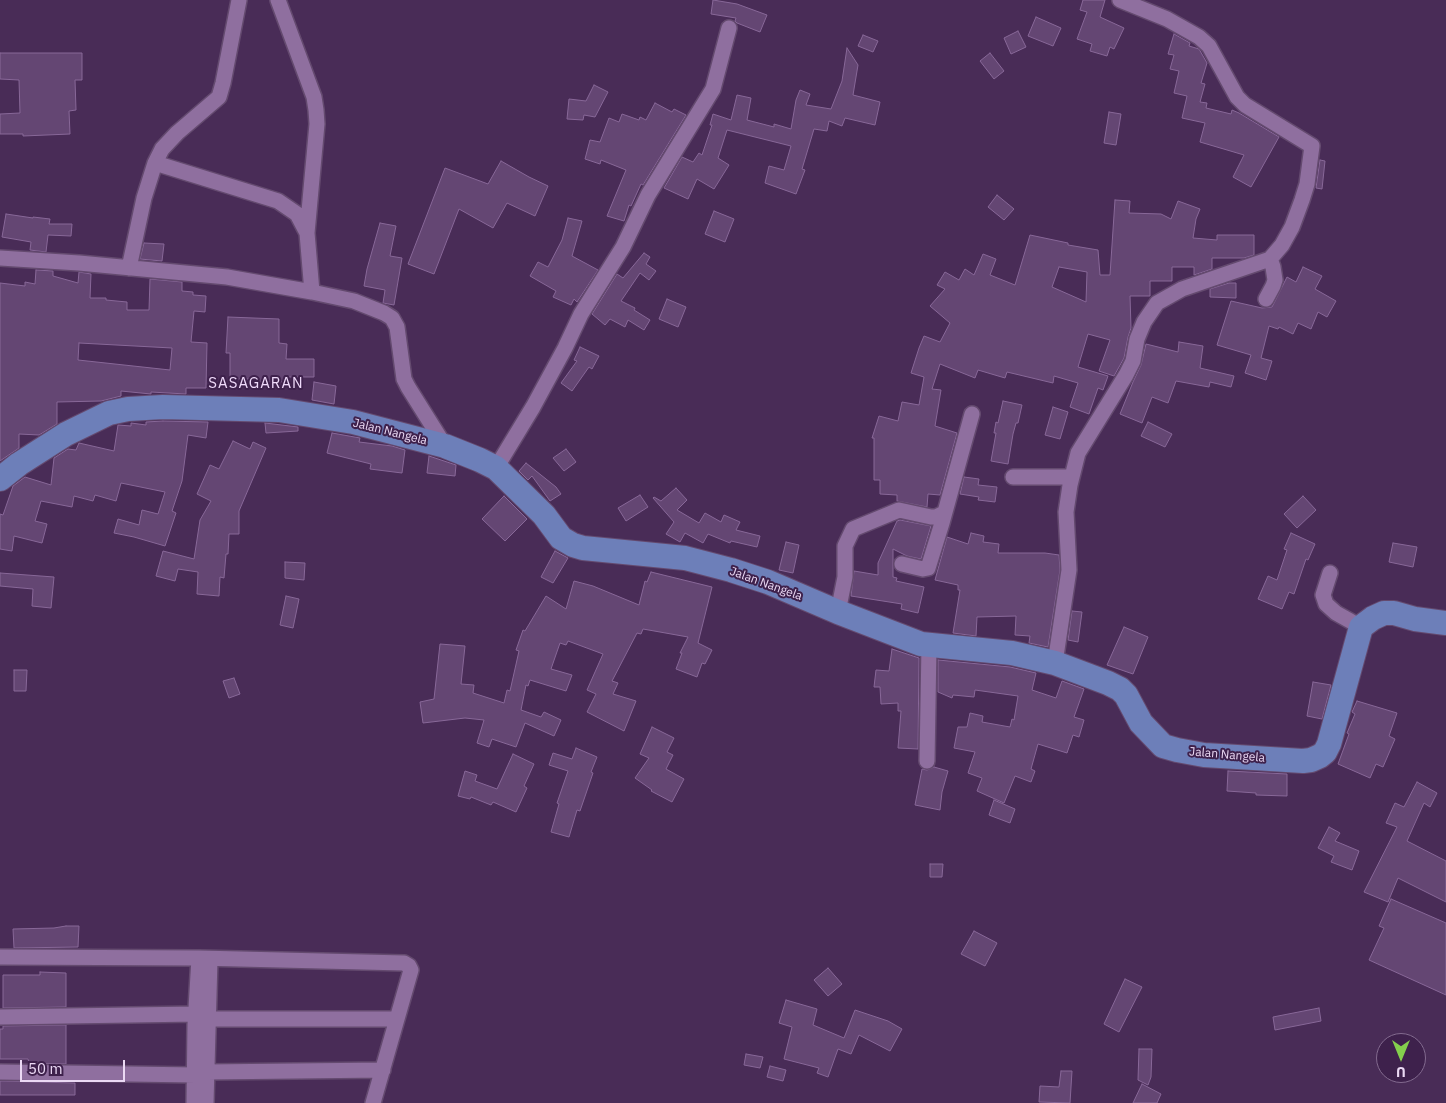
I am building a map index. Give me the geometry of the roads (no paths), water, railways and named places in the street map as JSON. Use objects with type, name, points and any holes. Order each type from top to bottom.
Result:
[{"type":"main road","name":"Jalan Nangela","points":[[0,479],[19,464],[66,434],[108,413],[128,409],[163,407],[279,410],[353,422],[445,446],[496,468],[544,515],[561,538],[573,545],[583,548],[685,558],[768,582],[838,612],[929,646],[1012,653],[1055,663],[1120,689],[1141,722],[1160,744],[1167,748],[1204,756],[1311,760],[1320,756],[1328,748],[1361,628]]},
{"type":"main road","points":[[1361,628],[1384,612],[1446,623]]},
{"type":"street","points":[[129,268],[144,198],[155,163],[162,149],[177,133],[219,97],[240,0]]},
{"type":"street","points":[[278,0],[314,97],[316,110],[317,124],[307,233],[312,292]]},
{"type":"street","points":[[1055,663],[1069,570],[1066,512],[1078,453],[1126,375],[1133,361],[1137,339],[1144,322],[1157,303],[1176,291],[1198,282],[1270,259],[1282,245],[1292,227],[1307,184],[1312,146],[1244,105],[1237,97],[1209,46],[1200,37],[1167,19],[1120,0]]},
{"type":"street","points":[[496,468],[534,408],[581,314],[623,247],[648,195],[713,89],[729,28]]},
{"type":"street","points":[[155,163],[278,201],[297,214],[307,233]]},
{"type":"street","points":[[0,258],[227,277],[354,301],[384,313],[392,318],[398,327],[404,379],[445,446]]},
{"type":"street","points":[[1266,299],[1274,286],[1275,280],[1270,259]]},
{"type":"street","points":[[902,564],[923,569],[928,568],[972,414]]},
{"type":"street","points":[[1013,477],[1072,477]]},
{"type":"street","points":[[838,612],[844,582],[845,546],[856,526],[899,510],[931,517],[944,513]]},
{"type":"street","points":[[1330,573],[1323,595],[1326,604],[1361,628]]},
{"type":"street","points":[[927,761],[929,646]]},
{"type":"street","points":[[0,958],[205,959],[404,963],[409,966],[410,970],[398,1019],[373,1103]]},
{"type":"street","points":[[205,959],[201,1074],[206,1103]]},
{"type":"street","points":[[0,1017],[398,1019]]},
{"type":"street","points":[[0,1072],[201,1074],[382,1070]]},
{"type":"street","points":[[194,1103],[201,1074]]},
{"type":"district","name":"SASAGARAN","points":[[256,384]]}]
